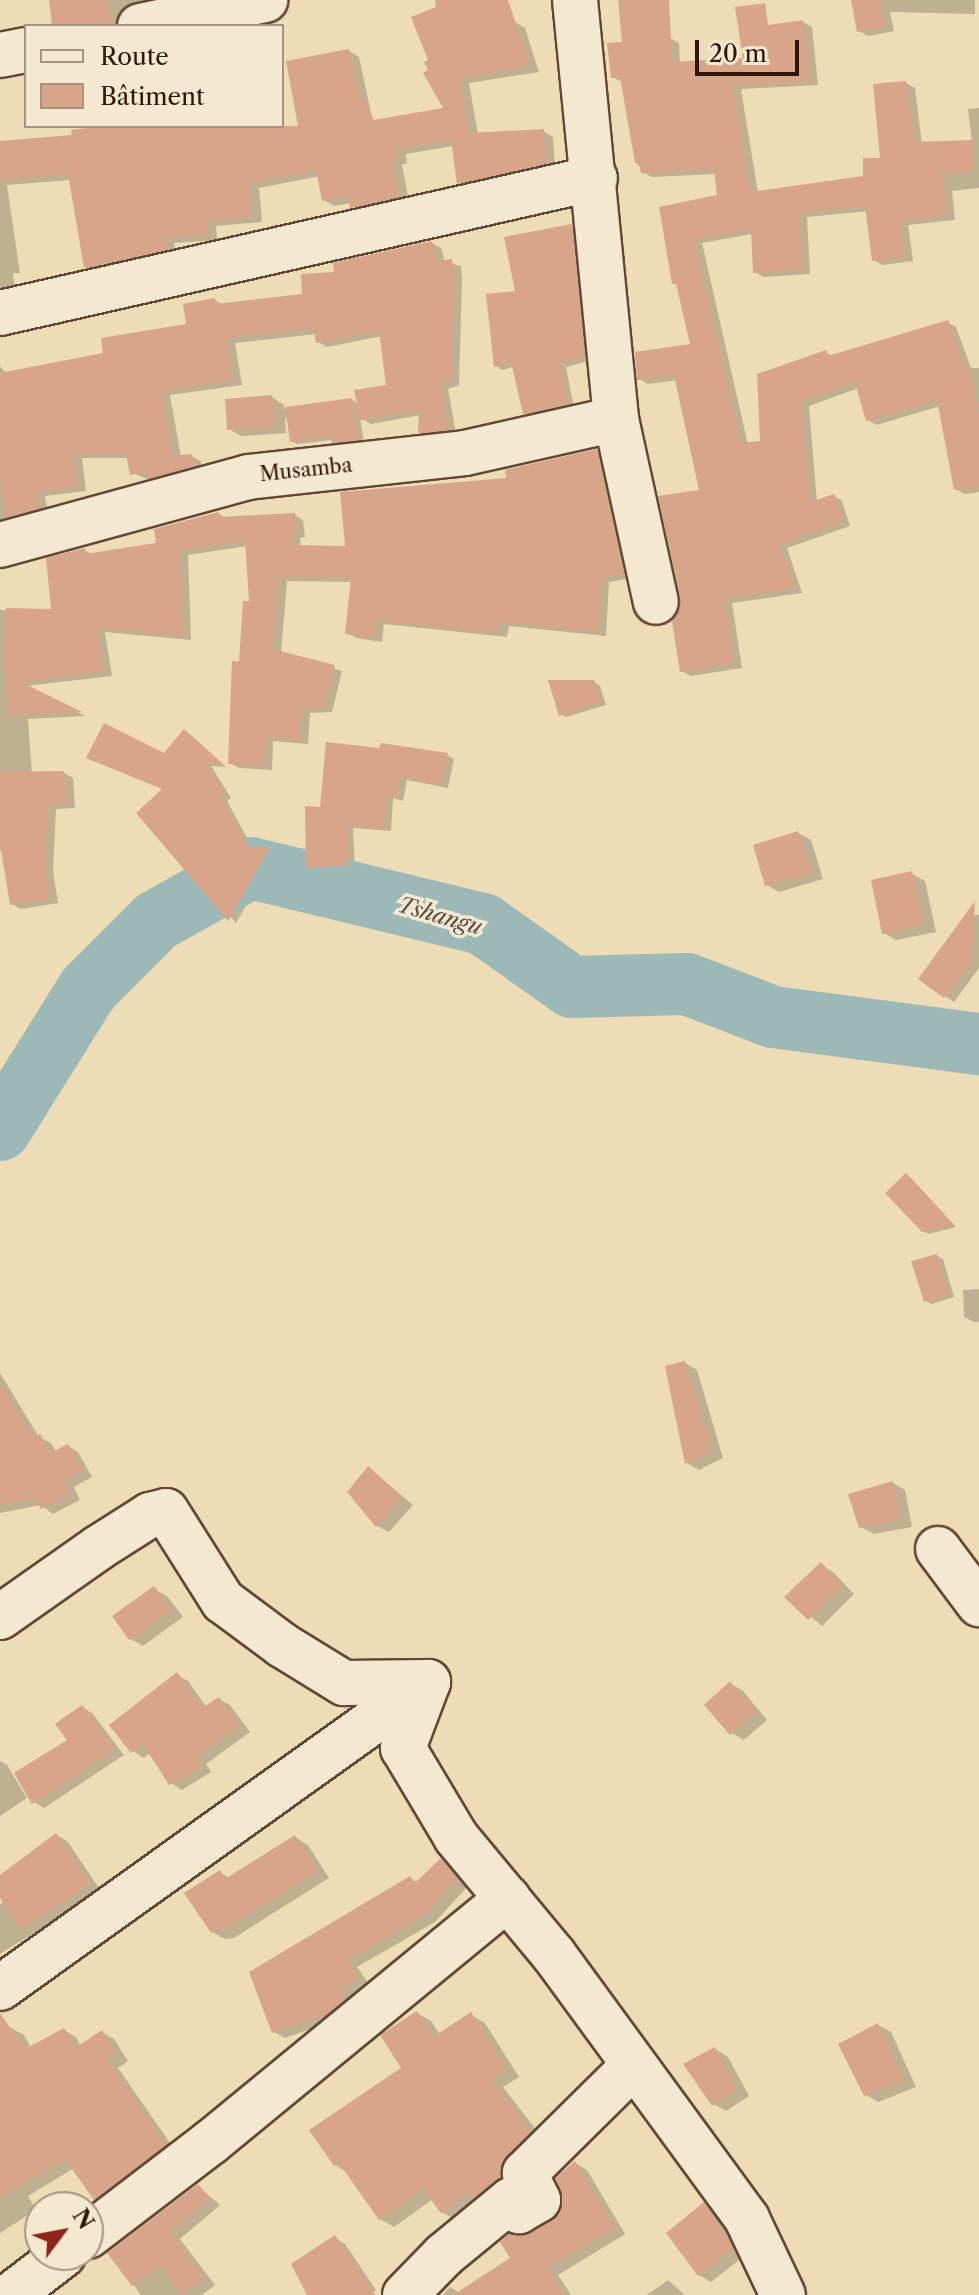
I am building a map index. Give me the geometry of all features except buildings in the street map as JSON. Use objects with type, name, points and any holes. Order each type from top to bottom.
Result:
[{"type":"street","points":[[150,24],[265,0]]},
{"type":"street","points":[[575,0],[595,178],[616,419],[656,602]]},
{"type":"street","points":[[0,55],[24,50]]},
{"type":"street","points":[[0,313],[595,178]]},
{"type":"street","name":"Musamba","points":[[0,545],[248,477],[465,453],[616,419]]},
{"type":"street","points":[[0,1617],[98,1548],[150,1515],[166,1511],[223,1601],[282,1645],[344,1683],[428,1682]]},
{"type":"street","points":[[938,1549],[979,1604]]},
{"type":"street","points":[[428,1682],[403,1748],[456,1837],[554,1955],[747,2219],[783,2295]]},
{"type":"street","points":[[0,1988],[428,1682]]},
{"type":"street","points":[[104,2224],[211,2142],[508,1898]]},
{"type":"street","points":[[405,2295],[444,2255],[511,2200],[519,2211],[538,2200],[525,2173],[633,2066]]},
{"type":"street","points":[[11,2295],[42,2271]]},
{"type":"waterway","name":"Tshangu","points":[[0,1130],[88,989],[156,921],[250,868],[483,924],[572,987],[687,984],[773,1017],[979,1044]]}]
